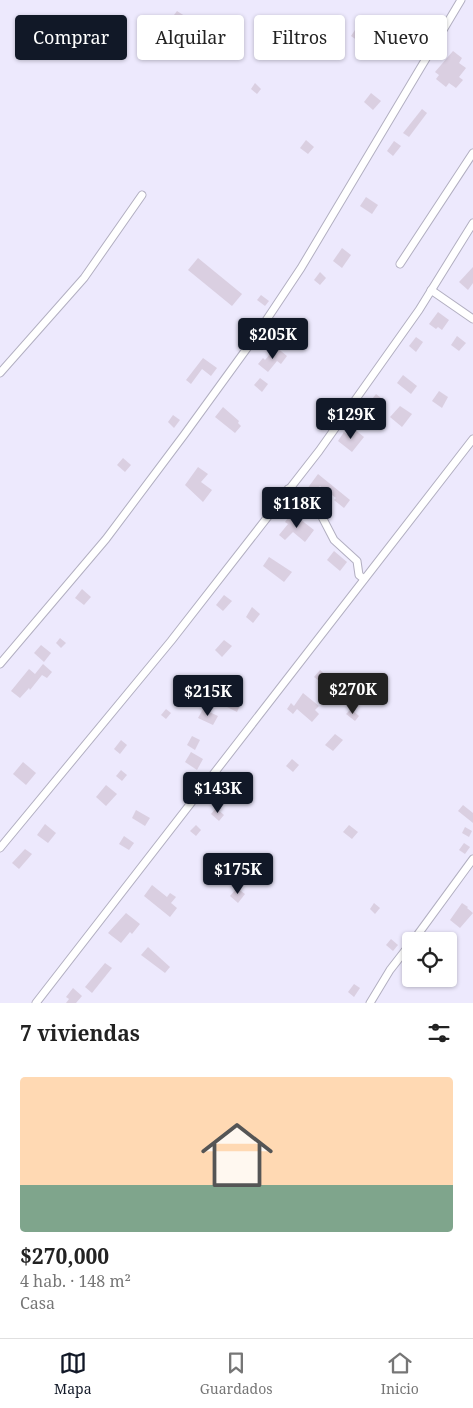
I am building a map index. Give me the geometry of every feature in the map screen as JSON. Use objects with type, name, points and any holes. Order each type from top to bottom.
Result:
[{"type":"street","points":[[0,664],[106,539],[252,340],[326,227],[461,0]]},
{"type":"street","points":[[400,264],[473,153]]},
{"type":"street","points":[[0,372],[84,278],[142,195]]},
{"type":"street","points":[[0,848],[172,641],[324,444],[418,310],[473,223]]},
{"type":"street","points":[[431,290],[473,318]]},
{"type":"street","points":[[36,1003],[473,439]]},
{"type":"street","points":[[288,489],[321,515],[334,540],[357,561],[359,575],[364,579]]},
{"type":"street","points":[[419,932],[473,859]]},
{"type":"street","points":[[370,1003],[390,970],[402,955]]},
{"type":"building","points":[[177,11],[183,15],[174,15]]},
{"type":"building","points":[[355,30],[355,39],[351,36]]},
{"type":"building","points":[[453,51],[462,58],[459,63],[466,68],[459,77],[463,80],[456,88],[449,83],[446,87],[436,79],[439,75],[435,72]]},
{"type":"building","points":[[255,83],[261,89],[257,94],[251,89]]},
{"type":"building","points":[[371,93],[381,101],[373,110],[364,102]]},
{"type":"building","points":[[422,109],[427,113],[409,137],[403,133]]},
{"type":"building","points":[[306,140],[314,147],[308,154],[300,148]]},
{"type":"building","points":[[394,141],[401,146],[393,156],[387,151]]},
{"type":"building","points":[[366,197],[378,205],[372,214],[360,206]]},
{"type":"building","points":[[342,248],[351,255],[342,268],[333,261]]},
{"type":"building","points":[[198,258],[242,294],[232,306],[188,270]]},
{"type":"building","points":[[473,267],[473,283],[468,290],[459,282]]},
{"type":"building","points":[[320,272],[326,278],[320,285],[314,280]]},
{"type":"building","points":[[261,295],[269,301],[265,306],[257,300]]},
{"type":"building","points":[[438,312],[449,320],[442,330],[438,327],[436,329],[429,324]]},
{"type":"building","points":[[457,336],[466,343],[459,351],[451,345]]},
{"type":"building","points":[[416,337],[423,342],[416,352],[409,346]]},
{"type":"building","points":[[276,347],[287,356],[281,364],[277,361],[268,372],[258,364],[263,358],[265,360]]},
{"type":"building","points":[[203,358],[217,368],[211,376],[202,369],[191,384],[186,380]]},
{"type":"building","points":[[403,375],[417,386],[411,394],[397,383]]},
{"type":"building","points":[[260,378],[268,384],[262,392],[254,385]]},
{"type":"building","points":[[439,391],[448,397],[442,408],[432,401]]},
{"type":"building","points":[[376,394],[386,402],[379,411],[369,403]]},
{"type":"building","points":[[400,406],[412,414],[402,427],[390,417]]},
{"type":"building","points":[[223,407],[239,421],[238,423],[241,426],[235,433],[215,417]]},
{"type":"building","points":[[173,415],[180,420],[174,428],[168,422]]},
{"type":"building","points":[[354,429],[364,437],[352,452],[338,441],[344,432],[348,435]]},
{"type":"building","points":[[123,458],[131,465],[125,472],[117,465]]},
{"type":"building","points":[[198,467],[208,474],[201,482],[212,490],[203,502],[185,485]]},
{"type":"building","points":[[318,474],[350,500],[344,508],[334,500],[336,498],[320,486],[313,494],[307,489]]},
{"type":"building","points":[[292,513],[314,530],[305,542],[293,532],[285,540],[279,535],[288,524],[285,522]]},
{"type":"building","points":[[334,551],[347,562],[340,571],[327,560]]},
{"type":"building","points":[[269,557],[292,572],[284,582],[263,566]]},
{"type":"building","points":[[82,589],[91,597],[84,605],[75,598]]},
{"type":"building","points":[[224,595],[232,601],[223,611],[216,605]]},
{"type":"building","points":[[252,607],[260,614],[253,623],[246,617]]},
{"type":"building","points":[[60,638],[66,643],[61,648],[56,643]]},
{"type":"building","points":[[224,640],[232,646],[222,657],[215,650]]},
{"type":"building","points":[[41,645],[51,653],[44,662],[34,653]]},
{"type":"building","points":[[43,664],[52,672],[47,678],[42,675],[30,690],[29,688],[20,698],[11,691],[29,669],[35,674]]},
{"type":"building","points":[[320,670],[328,677],[323,684],[314,677]]},
{"type":"building","points":[[224,692],[242,701],[237,712],[219,703]]},
{"type":"building","points":[[303,693],[319,706],[315,710],[319,714],[312,722],[297,709],[293,714],[287,709],[291,703],[294,706]]},
{"type":"building","points":[[166,709],[171,713],[166,719],[161,715]]},
{"type":"building","points":[[203,709],[218,716],[213,725],[198,718]]},
{"type":"building","points":[[351,709],[359,716],[355,721],[346,714]]},
{"type":"building","points":[[335,734],[343,740],[333,751],[325,745]]},
{"type":"building","points":[[192,736],[200,740],[195,750],[187,745]]},
{"type":"building","points":[[121,740],[127,745],[120,754],[114,749]]},
{"type":"building","points":[[191,752],[203,759],[197,770],[185,762]]},
{"type":"building","points":[[292,759],[299,765],[293,772],[286,766]]},
{"type":"building","points":[[23,762],[36,773],[26,785],[13,774]]},
{"type":"building","points":[[121,770],[127,775],[122,781],[116,776]]},
{"type":"building","points":[[106,785],[117,794],[106,806],[96,797]]},
{"type":"building","points":[[463,805],[473,813],[473,823],[458,811]]},
{"type":"building","points":[[216,808],[224,815],[219,821],[211,814]]},
{"type":"building","points":[[136,810],[150,818],[145,826],[132,818]]},
{"type":"building","points":[[45,824],[56,833],[48,843],[37,835]]},
{"type":"building","points":[[196,825],[201,830],[196,836],[190,831]]},
{"type":"building","points":[[349,825],[358,832],[352,839],[343,832]]},
{"type":"building","points":[[465,827],[472,831],[469,837],[462,833]]},
{"type":"building","points":[[124,836],[134,843],[129,850],[119,844]]},
{"type":"building","points":[[464,843],[470,847],[465,854],[459,850]]},
{"type":"building","points":[[25,849],[32,854],[19,869],[12,863]]},
{"type":"building","points":[[152,885],[167,897],[170,893],[176,897],[171,903],[177,908],[170,917],[144,896]]},
{"type":"building","points":[[237,888],[245,894],[238,903],[230,896]]},
{"type":"building","points":[[374,903],[380,908],[375,914],[370,909]]},
{"type":"building","points":[[462,903],[473,913],[460,928],[450,920]]},
{"type":"building","points":[[126,913],[140,924],[121,943],[108,933]]},
{"type":"building","points":[[391,939],[398,945],[393,951],[386,945]]},
{"type":"building","points":[[148,947],[170,967],[165,973],[141,955]]},
{"type":"building","points":[[105,963],[112,968],[92,993],[85,987]]},
{"type":"building","points":[[354,984],[360,988],[354,997],[348,992]]},
{"type":"building","points":[[73,988],[82,996],[76,1003],[66,1003],[69,999],[66,997]]}]
